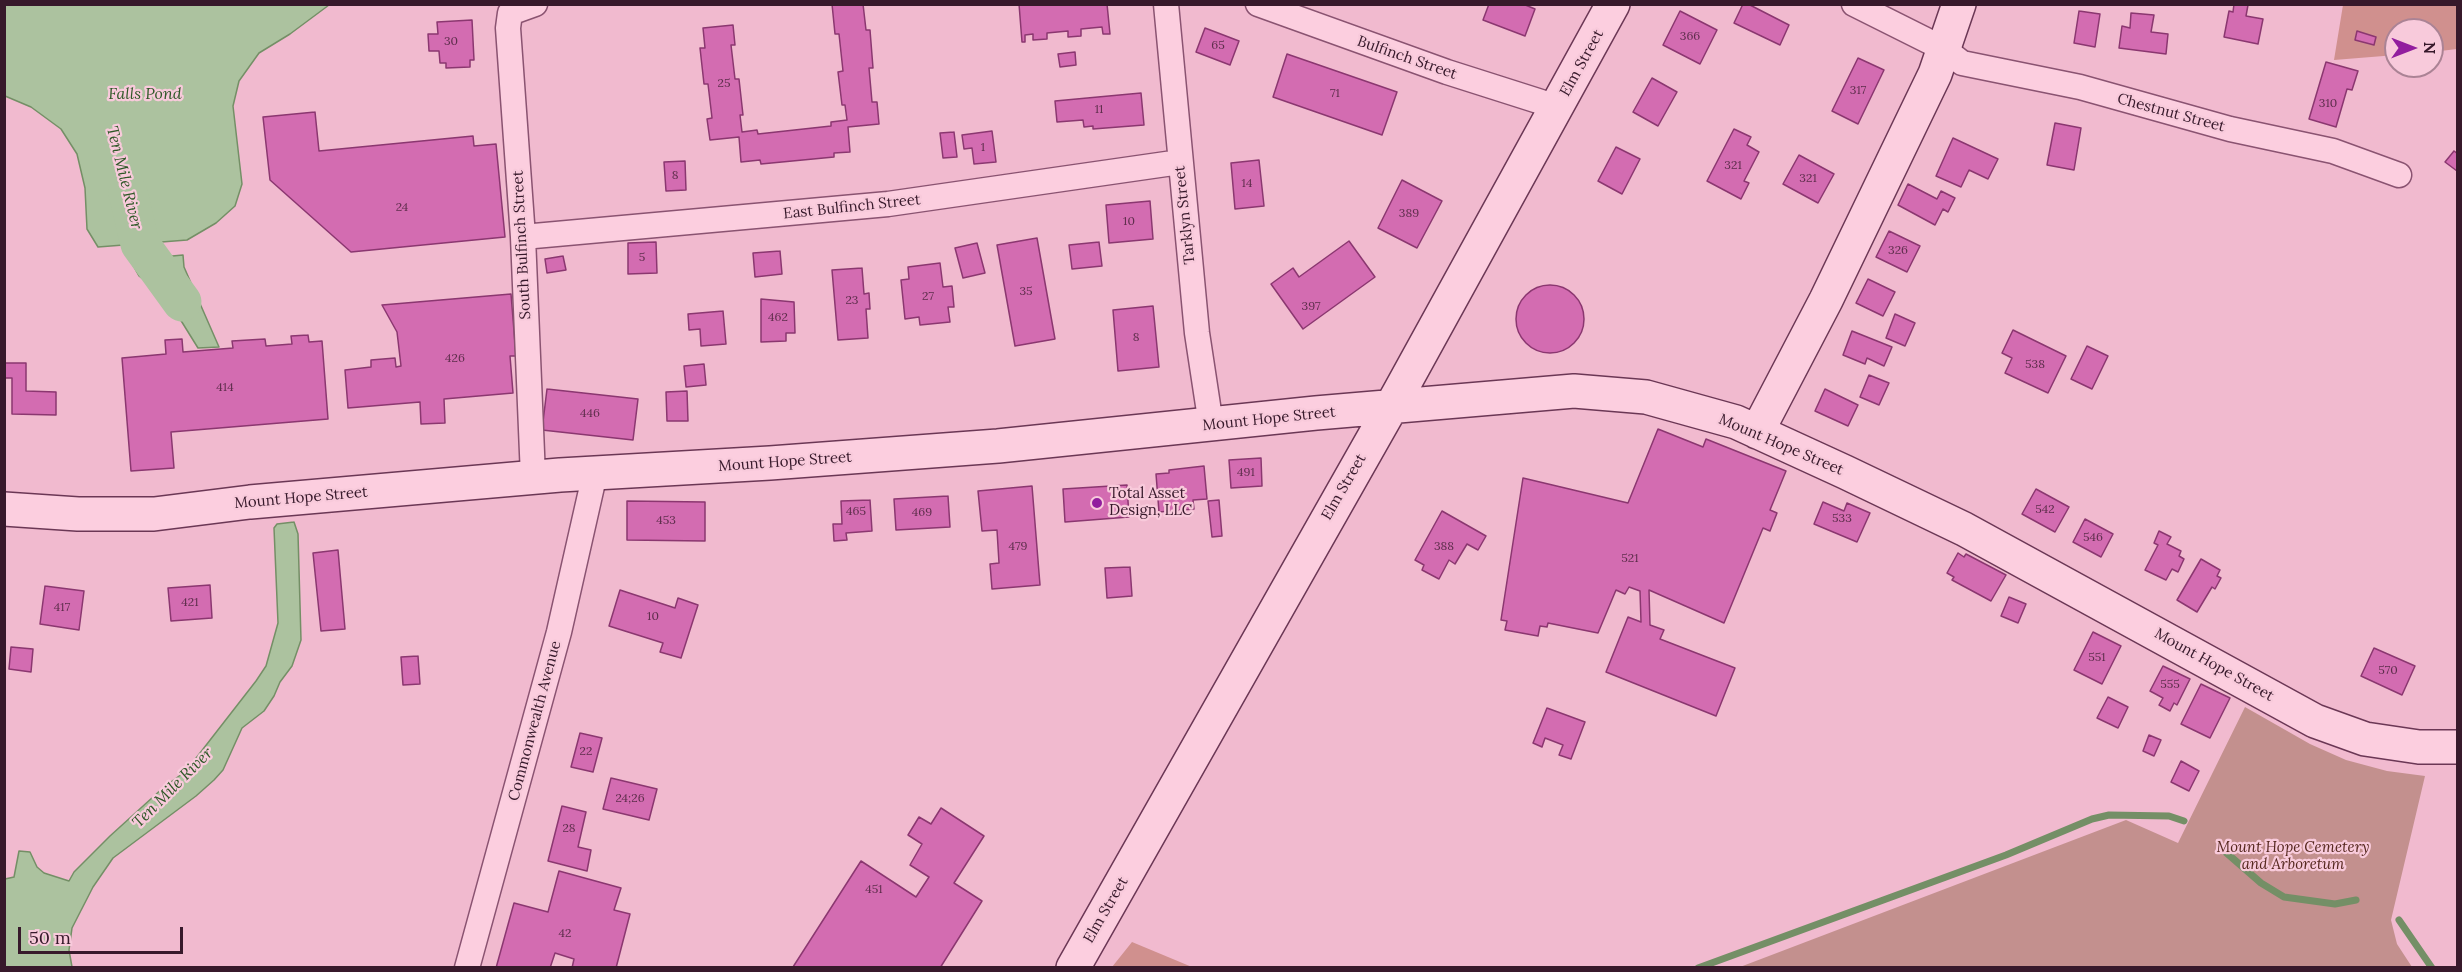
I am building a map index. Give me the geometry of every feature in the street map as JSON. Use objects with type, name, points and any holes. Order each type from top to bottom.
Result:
[{"type":"street","name":"South Bulfinch Street","points":[[533,477],[523,237],[508,28],[510,13],[535,4]]},
{"type":"street","name":"Tarklyn Street","points":[[1166,4],[1197,333],[1211,425]]},
{"type":"street","name":"Bulfinch Street","points":[[1258,4],[1447,72],[1557,107]]},
{"type":"street","name":"Elm Street","points":[[1073,968],[1390,407],[1613,4]]},
{"type":"street","name":"Chestnut Street","points":[[1854,4],[1944,49],[1962,63],[2080,87],[2230,129],[2332,151],[2399,175]]},
{"type":"street","points":[[1757,432],[1883,183],[1935,74],[1959,4]]},
{"type":"street","name":"East Bulfinch Street","points":[[523,237],[888,204],[1180,162]]},
{"type":"street","name":"Mount Hope Street","points":[[4,509],[78,514],[154,514],[250,502],[533,477],[964,449],[1574,391],[1646,397],[1736,422],[1964,529],[2315,721],[2365,739],[2419,747],[2457,747]]},
{"type":"street","name":"Commonwealth Avenue","points":[[467,968],[559,632],[595,473]]},
{"type":"shaded area","points":[[2343,5],[2457,5],[2457,49],[2444,51],[2444,18],[2384,18],[2384,56],[2334,60]]},
{"type":"shaded area","points":[[1132,942],[1192,967],[1112,967]]},
{"type":"green space","name":"Mount Hope Cemetery and Arboretum","points":[[2245,707],[2310,744],[2346,760],[2387,771],[2425,776],[2391,920],[2397,944],[2412,967],[1740,967],[2126,820],[2178,843]]},
{"type":"water","name":"Falls Pond","points":[[5,4],[329,5],[290,34],[259,53],[239,81],[233,106],[242,184],[235,206],[216,223],[187,240],[98,247],[87,229],[85,188],[77,154],[61,129],[31,107],[5,96]]},
{"type":"water","points":[[183,255],[184,267],[219,347],[198,348],[167,298],[139,276],[130,260]]},
{"type":"water","points":[[294,522],[298,534],[301,640],[292,666],[280,682],[274,696],[264,711],[242,728],[223,770],[214,780],[113,858],[93,887],[72,928],[69,950],[72,967],[5,967],[5,879],[14,877],[19,851],[30,852],[37,867],[44,873],[69,881],[74,872],[110,836],[164,787],[186,771],[266,666],[278,623],[274,528],[277,524]]},
{"type":"building","points":[[832,4],[863,4],[866,30],[870,30],[873,68],[869,68],[872,102],[877,102],[879,124],[848,127],[850,152],[834,153],[834,157],[761,164],[760,160],[741,162],[739,137],[710,140],[707,119],[712,118],[708,84],[704,84],[700,48],[705,48],[703,28],[733,25],[735,45],[731,45],[735,79],[739,79],[743,115],[740,115],[742,132],[757,130],[758,134],[831,126],[831,122],[847,120],[845,105],[842,105],[838,72],[843,71],[839,34],[835,34]]},
{"type":"building","points":[[1019,4],[1107,4],[1110,34],[1103,34],[1102,27],[1081,29],[1081,36],[1068,37],[1068,31],[1047,33],[1047,39],[1033,40],[1033,34],[1025,35],[1025,42],[1022,42]]},
{"type":"building","points":[[1489,4],[1523,4],[1535,9],[1525,36],[1483,20]]},
{"type":"building","points":[[1743,4],[1748,4],[1789,25],[1780,45],[1734,23]]},
{"type":"building","points":[[2234,4],[2248,5],[2246,16],[2263,19],[2258,44],[2224,37],[2229,11],[2233,12]]},
{"type":"building","points":[[1680,11],[1717,30],[1700,64],[1663,45]]},
{"type":"building","points":[[2079,11],[2100,14],[2095,47],[2074,43]]},
{"type":"building","points":[[2131,13],[2154,15],[2151,32],[2168,34],[2166,54],[2119,48],[2122,26],[2130,28]]},
{"type":"building","points":[[472,20],[474,60],[470,60],[470,67],[446,68],[446,63],[440,63],[439,51],[429,51],[428,34],[438,34],[437,22]]},
{"type":"building","points":[[1205,28],[1239,41],[1230,65],[1196,52]]},
{"type":"building","points":[[2357,31],[2376,37],[2374,45],[2355,40]]},
{"type":"building","points":[[1075,52],[1076,65],[1060,67],[1058,54]]},
{"type":"building","points":[[1287,54],[1397,92],[1382,135],[1273,97]]},
{"type":"building","points":[[1858,58],[1884,70],[1858,124],[1832,111]]},
{"type":"building","points":[[2326,62],[2358,71],[2352,90],[2347,89],[2336,127],[2309,119]]},
{"type":"building","points":[[1652,78],[1677,92],[1658,126],[1633,112]]},
{"type":"building","points":[[1141,93],[1144,125],[1093,129],[1093,126],[1084,127],[1083,120],[1057,122],[1055,101]]},
{"type":"building","points":[[315,112],[319,151],[473,136],[474,146],[496,144],[505,237],[351,252],[270,180],[263,117]]},
{"type":"building","points":[[2055,123],[2081,128],[2074,170],[2047,165]]},
{"type":"building","points":[[1734,129],[1751,137],[1747,145],[1759,152],[1744,181],[1749,183],[1741,199],[1707,181]]},
{"type":"building","points":[[992,131],[996,162],[974,164],[972,148],[964,149],[962,135]]},
{"type":"building","points":[[954,132],[957,157],[943,158],[940,133]]},
{"type":"building","points":[[1953,138],[1998,159],[1988,179],[1969,170],[1961,187],[1936,176]]},
{"type":"building","points":[[1616,147],[1640,159],[1622,194],[1598,181]]},
{"type":"building","points":[[2454,151],[2458,154],[2457,171],[2445,162]]},
{"type":"building","points":[[1799,155],[1834,174],[1818,203],[1783,184]]},
{"type":"building","points":[[1259,160],[1264,206],[1235,209],[1231,163]]},
{"type":"building","points":[[685,161],[686,190],[666,191],[664,162]]},
{"type":"building","points":[[1402,180],[1442,201],[1417,248],[1378,228]]},
{"type":"building","points":[[1908,184],[1937,199],[1941,191],[1955,198],[1948,212],[1943,209],[1935,225],[1898,205]]},
{"type":"building","points":[[1150,201],[1153,239],[1109,243],[1106,205]]},
{"type":"building","points":[[1889,231],[1920,246],[1907,272],[1876,257]]},
{"type":"building","points":[[1037,238],[1055,339],[1015,346],[997,245]]},
{"type":"building","points":[[1349,241],[1375,277],[1303,329],[1271,284],[1293,268],[1299,277]]},
{"type":"building","points":[[656,242],[657,273],[628,274],[628,243]]},
{"type":"building","points":[[1099,242],[1102,266],[1072,269],[1069,245]]},
{"type":"building","points":[[977,243],[985,273],[963,278],[955,248]]},
{"type":"building","points":[[780,251],[782,274],[755,277],[753,253]]},
{"type":"building","points":[[563,256],[566,270],[547,273],[545,259]]},
{"type":"building","points":[[940,263],[943,287],[952,286],[954,307],[948,307],[950,322],[920,325],[919,317],[905,319],[901,280],[909,279],[908,267]]},
{"type":"building","points":[[862,268],[864,294],[869,293],[870,309],[866,309],[868,338],[838,340],[832,270]]},
{"type":"building","points":[[1868,279],[1895,292],[1883,316],[1856,303]]},
{"type":"building","points":[[1550,285],[1563,288],[1574,295],[1581,306],[1584,319],[1581,332],[1574,343],[1563,350],[1550,353],[1537,350],[1526,343],[1519,332],[1516,319],[1519,306],[1526,295],[1537,288]]},
{"type":"building","points":[[511,294],[516,356],[510,356],[513,393],[444,399],[445,423],[421,424],[420,402],[348,408],[345,370],[371,367],[371,360],[395,358],[396,367],[401,366],[397,332],[382,305]]},
{"type":"building","points":[[761,299],[794,302],[795,333],[786,333],[786,341],[761,342]]},
{"type":"building","points":[[1153,306],[1159,367],[1118,371],[1113,310]]},
{"type":"building","points":[[723,311],[726,344],[701,346],[700,329],[689,330],[688,314]]},
{"type":"building","points":[[1895,314],[1915,323],[1905,346],[1886,338]]},
{"type":"building","points":[[2013,330],[2066,356],[2048,393],[2005,373],[2012,358],[2002,353]]},
{"type":"building","points":[[1852,331],[1892,347],[1884,366],[1867,358],[1865,364],[1843,355]]},
{"type":"building","points":[[308,335],[309,342],[322,341],[328,419],[171,432],[174,468],[131,471],[122,358],[166,354],[165,340],[182,339],[183,352],[233,348],[232,341],[265,339],[266,346],[292,344],[291,336]]},
{"type":"building","points":[[2087,346],[2108,356],[2092,389],[2071,379]]},
{"type":"building","points":[[4,363],[26,363],[26,391],[56,392],[56,415],[12,414],[12,378],[4,378]]},
{"type":"building","points":[[704,364],[706,385],[686,387],[684,366]]},
{"type":"building","points":[[1869,375],[1889,383],[1879,405],[1860,397]]},
{"type":"building","points":[[547,389],[638,399],[633,440],[542,430]]},
{"type":"building","points":[[1825,389],[1858,405],[1848,426],[1815,411]]},
{"type":"building","points":[[687,391],[688,421],[667,421],[666,392]]},
{"type":"building","points":[[1658,429],[1703,447],[1706,439],[1786,471],[1770,510],[1777,513],[1770,531],[1763,528],[1724,623],[1649,590],[1650,625],[1664,630],[1660,639],[1735,668],[1716,716],[1606,672],[1628,617],[1641,622],[1640,591],[1629,587],[1625,594],[1616,590],[1598,633],[1548,623],[1547,627],[1540,626],[1538,636],[1505,630],[1507,621],[1501,620],[1523,478],[1628,503]]},
{"type":"building","points":[[1261,458],[1262,486],[1231,488],[1229,460]]},
{"type":"building","points":[[1204,466],[1207,499],[1193,500],[1194,509],[1159,512],[1156,474],[1169,473],[1169,470]]},
{"type":"building","points":[[1127,485],[1129,517],[1065,522],[1063,489]]},
{"type":"building","points":[[1032,486],[1040,585],[992,589],[990,564],[999,563],[997,530],[982,531],[978,491]]},
{"type":"building","points":[[2036,489],[2069,507],[2055,532],[2022,514]]},
{"type":"building","points":[[948,496],[950,527],[896,530],[894,499]]},
{"type":"building","points":[[870,500],[872,531],[846,533],[847,540],[834,541],[833,524],[842,524],[841,501]]},
{"type":"building","points":[[1219,500],[1222,536],[1212,537],[1208,501]]},
{"type":"building","points":[[627,501],[705,502],[705,541],[627,540]]},
{"type":"building","points":[[1823,502],[1844,511],[1847,503],[1870,513],[1857,542],[1814,524]]},
{"type":"building","points":[[1442,511],[1486,536],[1478,550],[1467,544],[1455,564],[1449,560],[1439,579],[1422,570],[1424,565],[1415,560]]},
{"type":"building","points":[[2085,519],[2113,534],[2101,557],[2073,542]]},
{"type":"building","points":[[2159,531],[2171,537],[2167,544],[2181,551],[2179,556],[2184,559],[2178,572],[2172,569],[2166,580],[2145,570],[2158,545],[2154,543]]},
{"type":"building","points":[[338,550],[345,629],[321,631],[313,553]]},
{"type":"building","points":[[1958,553],[1964,557],[1966,554],[2006,575],[1991,601],[1952,580],[1954,577],[1947,573]]},
{"type":"building","points":[[2201,559],[2220,570],[2217,576],[2221,578],[2215,589],[2212,587],[2197,612],[2177,600]]},
{"type":"building","points":[[1130,567],[1132,596],[1107,598],[1105,568]]},
{"type":"building","points":[[210,585],[212,618],[171,621],[168,588]]},
{"type":"building","points":[[45,586],[84,591],[79,630],[40,624]]},
{"type":"building","points":[[620,590],[675,608],[678,598],[698,605],[681,658],[660,652],[663,643],[609,626]]},
{"type":"building","points":[[2009,597],[2026,604],[2018,623],[2001,616]]},
{"type":"building","points":[[2093,632],[2121,646],[2102,684],[2074,670]]},
{"type":"building","points":[[11,647],[33,649],[31,672],[9,669]]},
{"type":"building","points":[[2374,648],[2415,666],[2402,695],[2361,676]]},
{"type":"building","points":[[418,656],[420,684],[403,685],[401,657]]},
{"type":"building","points":[[2163,666],[2190,679],[2177,705],[2174,703],[2170,711],[2159,705],[2163,698],[2150,691]]},
{"type":"building","points":[[2201,684],[2230,698],[2210,738],[2181,724]]},
{"type":"building","points":[[2108,697],[2128,707],[2118,728],[2097,718]]},
{"type":"building","points":[[1547,708],[1585,722],[1571,759],[1559,755],[1563,745],[1545,738],[1542,747],[1533,743]]},
{"type":"building","points":[[580,733],[602,738],[593,772],[571,767]]},
{"type":"building","points":[[2149,735],[2161,740],[2154,756],[2143,751]]},
{"type":"building","points":[[2181,761],[2199,771],[2189,791],[2171,782]]},
{"type":"building","points":[[611,778],[657,789],[649,820],[603,809]]},
{"type":"building","points":[[562,806],[586,812],[578,847],[591,850],[587,871],[548,861]]},
{"type":"building","points":[[941,808],[984,836],[954,883],[982,901],[940,968],[793,967],[861,861],[916,897],[929,877],[910,865],[922,844],[908,835],[919,817],[931,824]]},
{"type":"building","points":[[559,871],[621,888],[614,910],[630,914],[616,968],[572,968],[574,959],[555,953],[550,968],[496,968],[514,903],[548,912]]},
{"type":"waterway","name":"Ten Mile River","points":[[128,193],[140,244],[182,302]]},
{"type":"waterway","points":[[1698,968],[2006,855],[2092,819],[2109,815],[2169,816],[2184,821]]},
{"type":"waterway","points":[[2222,849],[2261,883],[2284,897],[2335,904],[2356,900]]},
{"type":"waterway","points":[[2399,920],[2432,968]]},
{"type":"place","name":"Total Asset Design, LLC","points":[[1097,503]]}]
